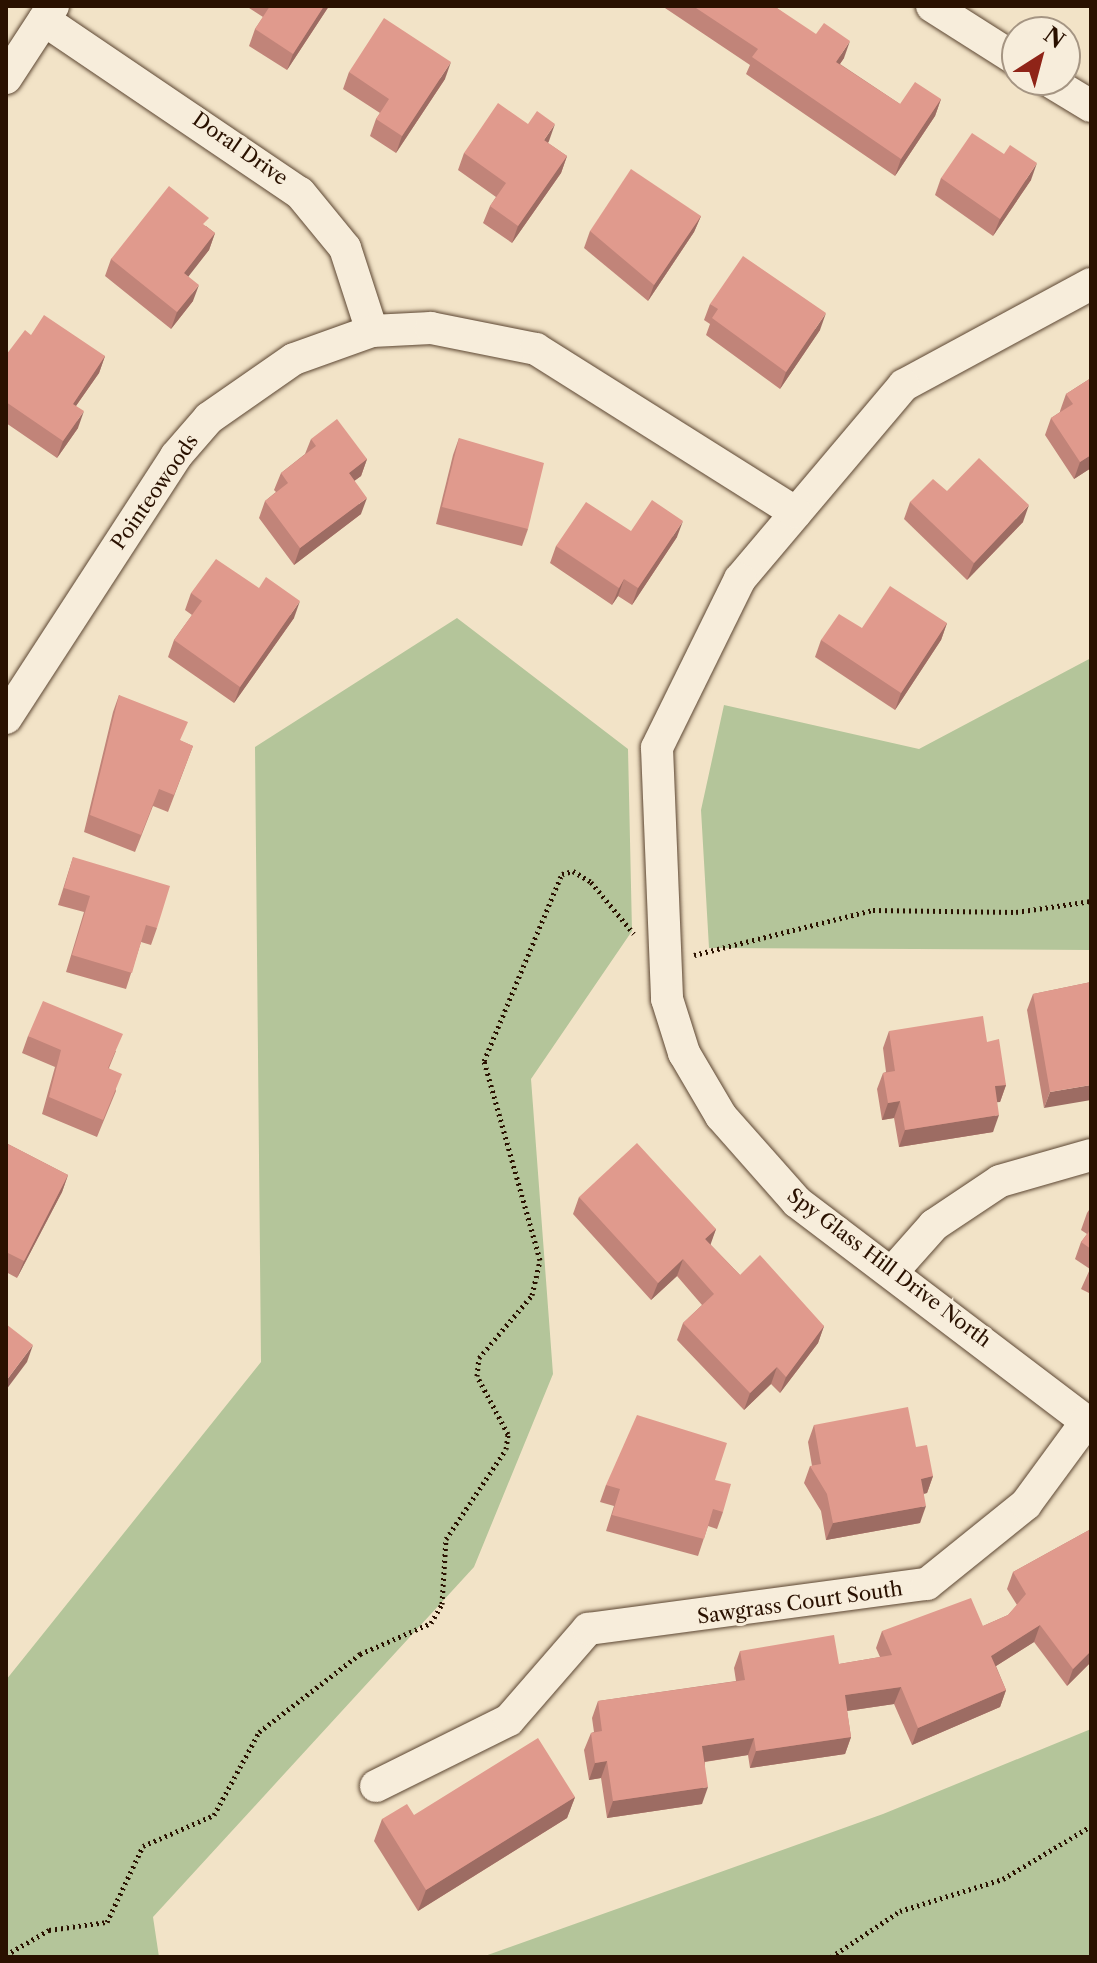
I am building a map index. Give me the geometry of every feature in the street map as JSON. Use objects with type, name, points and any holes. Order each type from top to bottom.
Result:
[{"type":"street","points":[[932,6],[1001,50]]},
{"type":"street","points":[[6,78],[48,13]]},
{"type":"street","name":"Doral Drive","points":[[48,13],[255,156],[307,199],[345,248],[372,331]]},
{"type":"street","name":"Spy Glass Hill Drive North","points":[[1089,1423],[895,1269],[797,1202],[721,1116],[684,1053],[662,949],[657,748],[740,579],[904,385],[1091,284]]},
{"type":"street","name":"Pointeowoods","points":[[6,718],[176,456],[209,418],[294,359],[372,331],[431,328],[536,349],[796,513]]},
{"type":"street","points":[[895,1269],[934,1225],[1000,1181],[1091,1155]]},
{"type":"street","name":"Sawgrass Court South","points":[[376,1786],[509,1720],[588,1629],[927,1584],[1026,1504],[1089,1423]]},
{"type":"path","points":[[6,1955],[49,1930],[107,1922],[143,1846],[214,1815],[259,1732],[360,1654],[431,1623],[442,1604],[446,1539],[506,1449],[508,1434],[477,1376],[479,1358],[532,1295],[540,1260],[484,1061],[562,874],[573,871],[591,882],[640,942],[662,949],[704,955],[873,910],[1016,912],[1091,901]]},
{"type":"path","points":[[831,1957],[886,1918],[1003,1879],[1091,1826]]},
{"type":"green space","points":[[457,618],[628,749],[632,931],[531,1079],[553,1374],[474,1567],[153,1917],[159,1957],[6,1957],[6,1680],[261,1362],[255,747]]},
{"type":"green space","points":[[1091,658],[1091,950],[709,948],[701,810],[724,705],[919,749]]},
{"type":"green space","points":[[1091,1729],[1091,1957],[482,1957],[883,1814]]},
{"type":"building","points":[[270,6],[324,6],[293,54],[255,29]]},
{"type":"building","points":[[693,6],[774,6],[816,34],[824,23],[850,41],[836,62],[900,104],[915,82],[941,99],[901,159],[752,57],[758,49]]},
{"type":"building","points":[[384,18],[451,62],[402,136],[376,119],[389,99],[349,72]]},
{"type":"building","points":[[498,103],[528,124],[537,111],[555,124],[544,140],[567,156],[518,226],[490,206],[506,183],[464,153]]},
{"type":"building","points":[[972,133],[1004,154],[1010,145],[1037,163],[1000,219],[941,178]]},
{"type":"building","points":[[631,169],[701,216],[654,285],[590,231]]},
{"type":"building","points":[[169,186],[209,218],[203,224],[215,233],[184,273],[199,285],[177,312],[111,259]]},
{"type":"building","points":[[743,256],[826,313],[786,372],[712,318],[718,309],[710,304]]},
{"type":"building","points":[[44,315],[105,356],[73,404],[84,411],[63,441],[6,402],[6,355],[25,330],[31,335]]},
{"type":"building","points":[[1091,378],[1091,455],[1080,462],[1051,418],[1073,404],[1066,394]]},
{"type":"building","points":[[337,419],[367,459],[349,473],[367,498],[300,548],[265,501],[288,483],[281,473],[316,446],[311,439]]},
{"type":"building","points":[[459,438],[544,463],[528,529],[442,507]]},
{"type":"building","points":[[979,458],[1029,505],[974,563],[910,502],[933,479],[947,491]]},
{"type":"building","points":[[652,500],[683,521],[638,588],[624,579],[619,588],[556,546],[586,502],[631,531]]},
{"type":"building","points":[[216,559],[259,588],[266,577],[300,601],[240,687],[174,640],[202,601],[191,593]]},
{"type":"building","points":[[890,586],[947,623],[901,693],[821,640],[839,614],[862,628]]},
{"type":"building","points":[[119,695],[188,722],[180,740],[193,746],[174,795],[159,789],[141,835],[90,815]]},
{"type":"building","points":[[73,857],[170,886],[157,928],[146,925],[132,973],[72,955],[90,896],[64,888]]},
{"type":"building","points":[[1091,982],[1091,1085],[1050,1092],[1033,994]]},
{"type":"building","points":[[43,1001],[123,1034],[108,1068],[122,1074],[103,1120],[49,1097],[61,1050],[28,1036]]},
{"type":"building","points":[[983,1016],[987,1042],[999,1039],[1006,1085],[995,1086],[999,1115],[905,1130],[900,1101],[888,1103],[883,1073],[895,1071],[889,1031]]},
{"type":"building","points":[[6,1143],[68,1175],[24,1261],[6,1252]]},
{"type":"building","points":[[637,1143],[716,1229],[705,1239],[740,1275],[760,1255],[824,1326],[786,1377],[777,1367],[750,1393],[683,1323],[714,1294],[683,1259],[658,1283],[579,1197]]},
{"type":"building","points":[[1091,1229],[1091,1249],[1081,1242]]},
{"type":"building","points":[[6,1324],[33,1345],[6,1381]]},
{"type":"building","points":[[908,1407],[916,1447],[927,1445],[933,1476],[921,1479],[926,1506],[833,1523],[827,1494],[810,1466],[821,1464],[814,1425]]},
{"type":"building","points":[[637,1415],[727,1443],[715,1480],[731,1484],[723,1512],[713,1509],[704,1539],[612,1515],[620,1489],[606,1485]]},
{"type":"building","points":[[1091,1529],[1091,1651],[1073,1669],[1040,1625],[991,1656],[1006,1690],[918,1728],[901,1687],[845,1695],[851,1737],[756,1751],[754,1738],[702,1746],[708,1787],[613,1801],[607,1761],[595,1763],[591,1733],[602,1731],[598,1701],[745,1680],[740,1651],[834,1635],[839,1664],[892,1655],[882,1631],[971,1598],[983,1626],[1008,1615],[1026,1594],[1013,1572]]},
{"type":"building","points":[[538,1738],[575,1797],[426,1890],[382,1819],[407,1804],[414,1815]]}]
